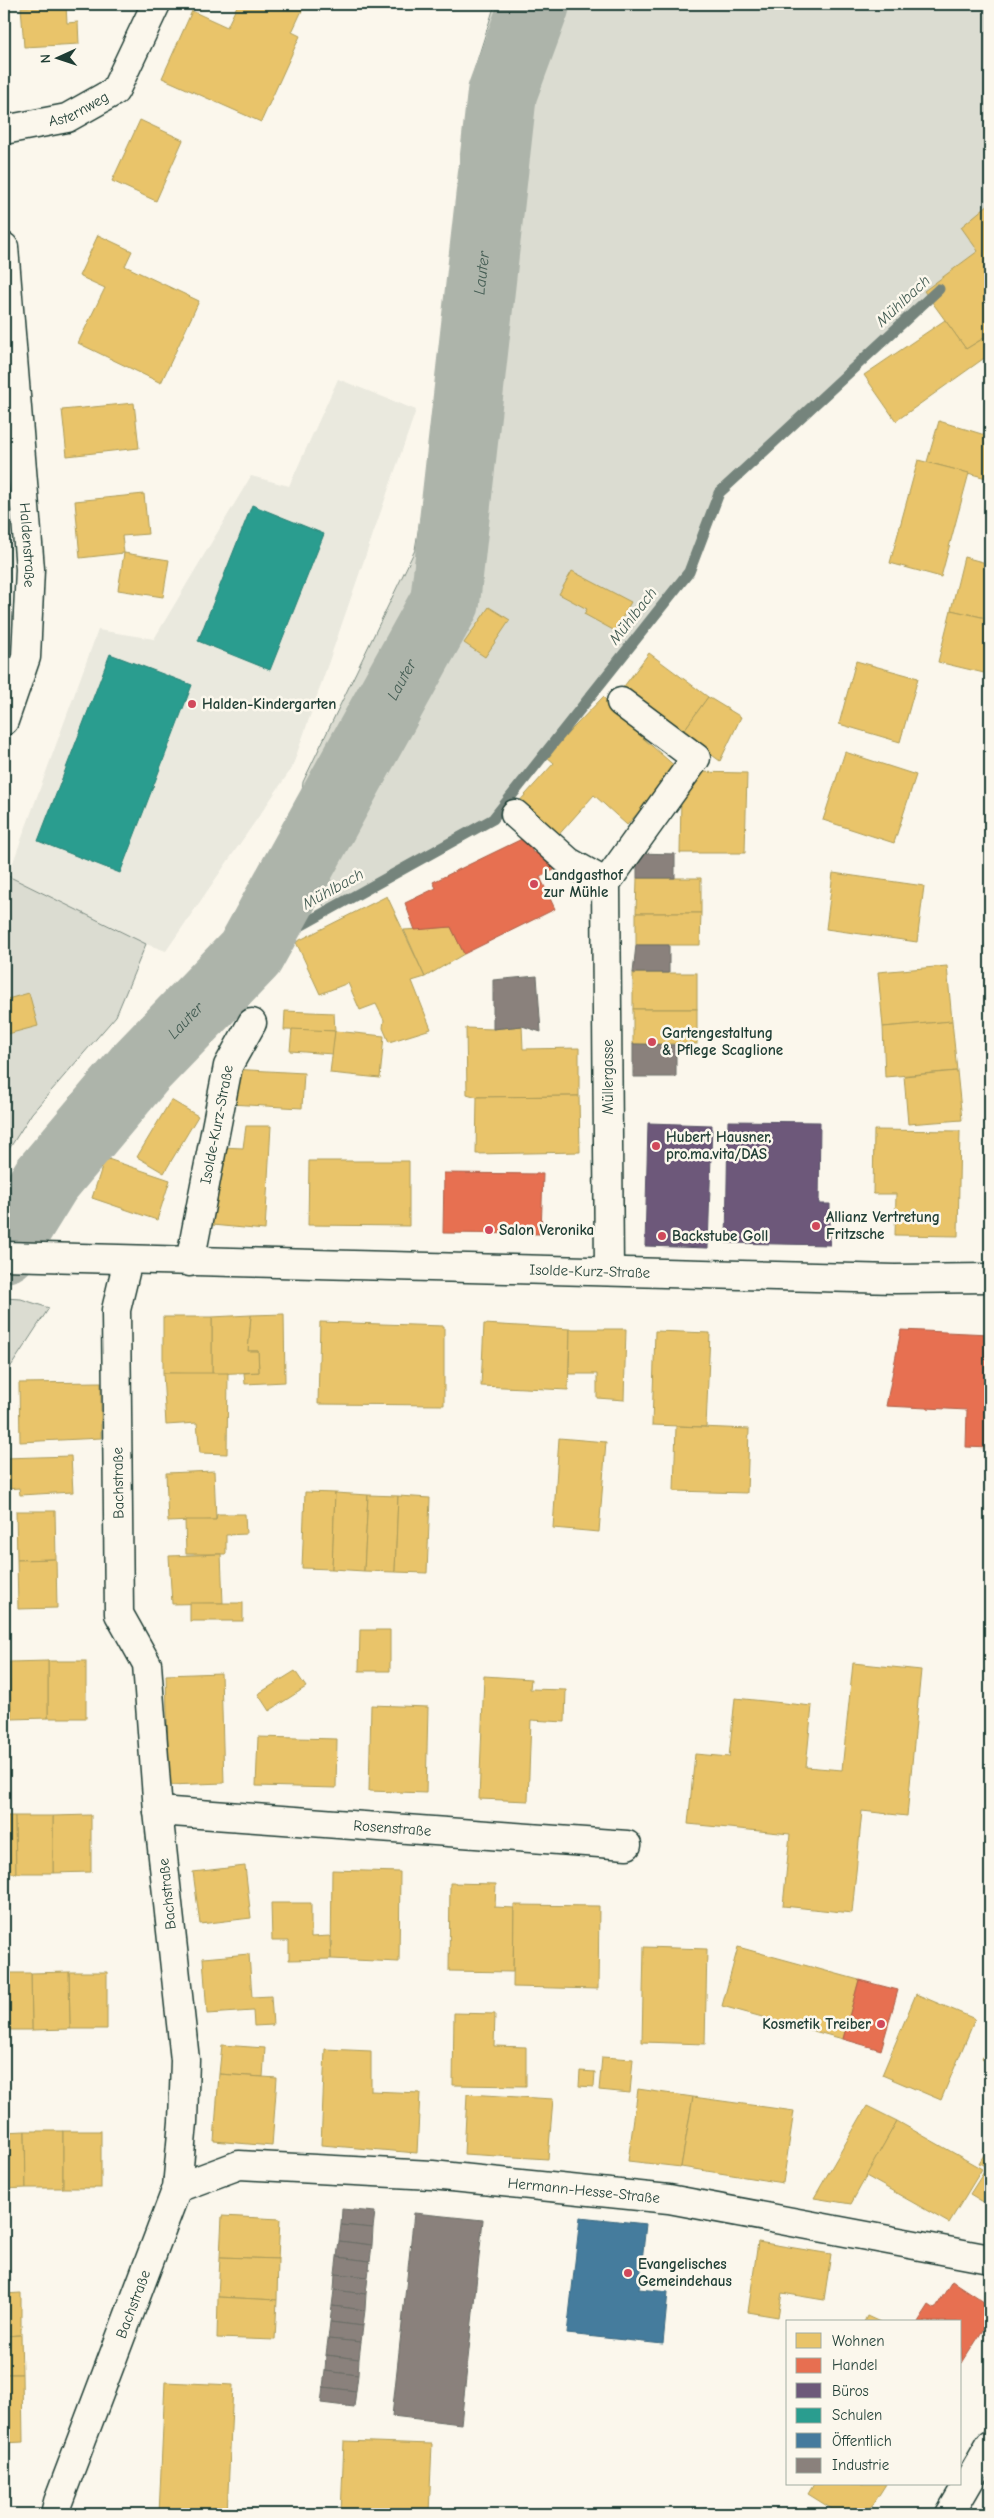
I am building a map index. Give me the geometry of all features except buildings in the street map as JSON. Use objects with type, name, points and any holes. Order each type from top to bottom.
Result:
[{"type":"street","name":"Asternweg","points":[[4,130],[67,118],[115,91],[156,4]]},
{"type":"street","name":"Haldenstraße","points":[[4,247],[30,568],[26,657],[4,721]]},
{"type":"street","points":[[514,814],[569,862],[606,883],[696,758],[621,702]]},
{"type":"street","name":"Müllergasse","points":[[606,883],[609,1270]]},
{"type":"street","name":"Isolde-Kurz-Straße","points":[[190,1262],[228,1066],[252,1023]]},
{"type":"street","name":"Isolde-Kurz-Straße","points":[[4,1256],[190,1262],[609,1270],[895,1279],[990,1278]]},
{"type":"street","name":"Bachstraße","points":[[55,2514],[178,2188],[185,2060],[158,1811],[147,1664],[119,1614],[116,1310],[128,1260]]},
{"type":"street","name":"Rosenstraße","points":[[158,1811],[627,1845]]},
{"type":"street","name":"Hermann-Hesse-Straße","points":[[178,2188],[239,2165],[432,2175],[669,2199],[990,2259]]},
{"type":"street","points":[[950,2514],[990,2445]]},
{"type":"shaded area","points":[[495,4],[990,4],[990,242],[719,493],[689,572],[493,819],[327,911],[316,893],[292,911],[303,782],[415,550],[448,346],[469,86]]},
{"type":"shaded area","name":"Halden-Kindergarten","points":[[338,379],[416,410],[292,768],[166,951],[146,944],[8,876],[98,630],[154,639],[251,476],[289,486]]},
{"type":"shaded area","points":[[4,874],[146,944],[116,1016],[32,1113],[4,1157]]},
{"type":"shaded area","points":[[4,1298],[21,1299],[49,1308],[4,1377]]},
{"type":"waterway","name":"Lauter","points":[[4,1248],[46,1180],[141,1067],[250,954],[445,602],[502,93],[535,4]]},
{"type":"waterway","name":"Mühlbach","points":[[250,954],[493,819],[689,572],[719,493],[939,289]]},
{"type":"place","name":"Halden-Kindergarten","points":[[192,704]]},
{"type":"place","name":"Landgasthof zur Mühle","points":[[534,884]]},
{"type":"place","name":"Gartengestaltung & Pflege Scaglione","points":[[652,1042]]},
{"type":"place","name":"Hubert Hausner, pro.ma.vita/DAS","points":[[656,1146]]},
{"type":"place","name":"Allianz Vertretung Fritzsche","points":[[816,1226]]},
{"type":"place","name":"Salon Veronika","points":[[489,1230]]},
{"type":"place","name":"Backstube Goll","points":[[662,1236]]},
{"type":"place","name":"Kosmetik Treiber","points":[[881,2024]]},
{"type":"place","name":"Evangelisches Gemeindehaus","points":[[628,2273]]}]
